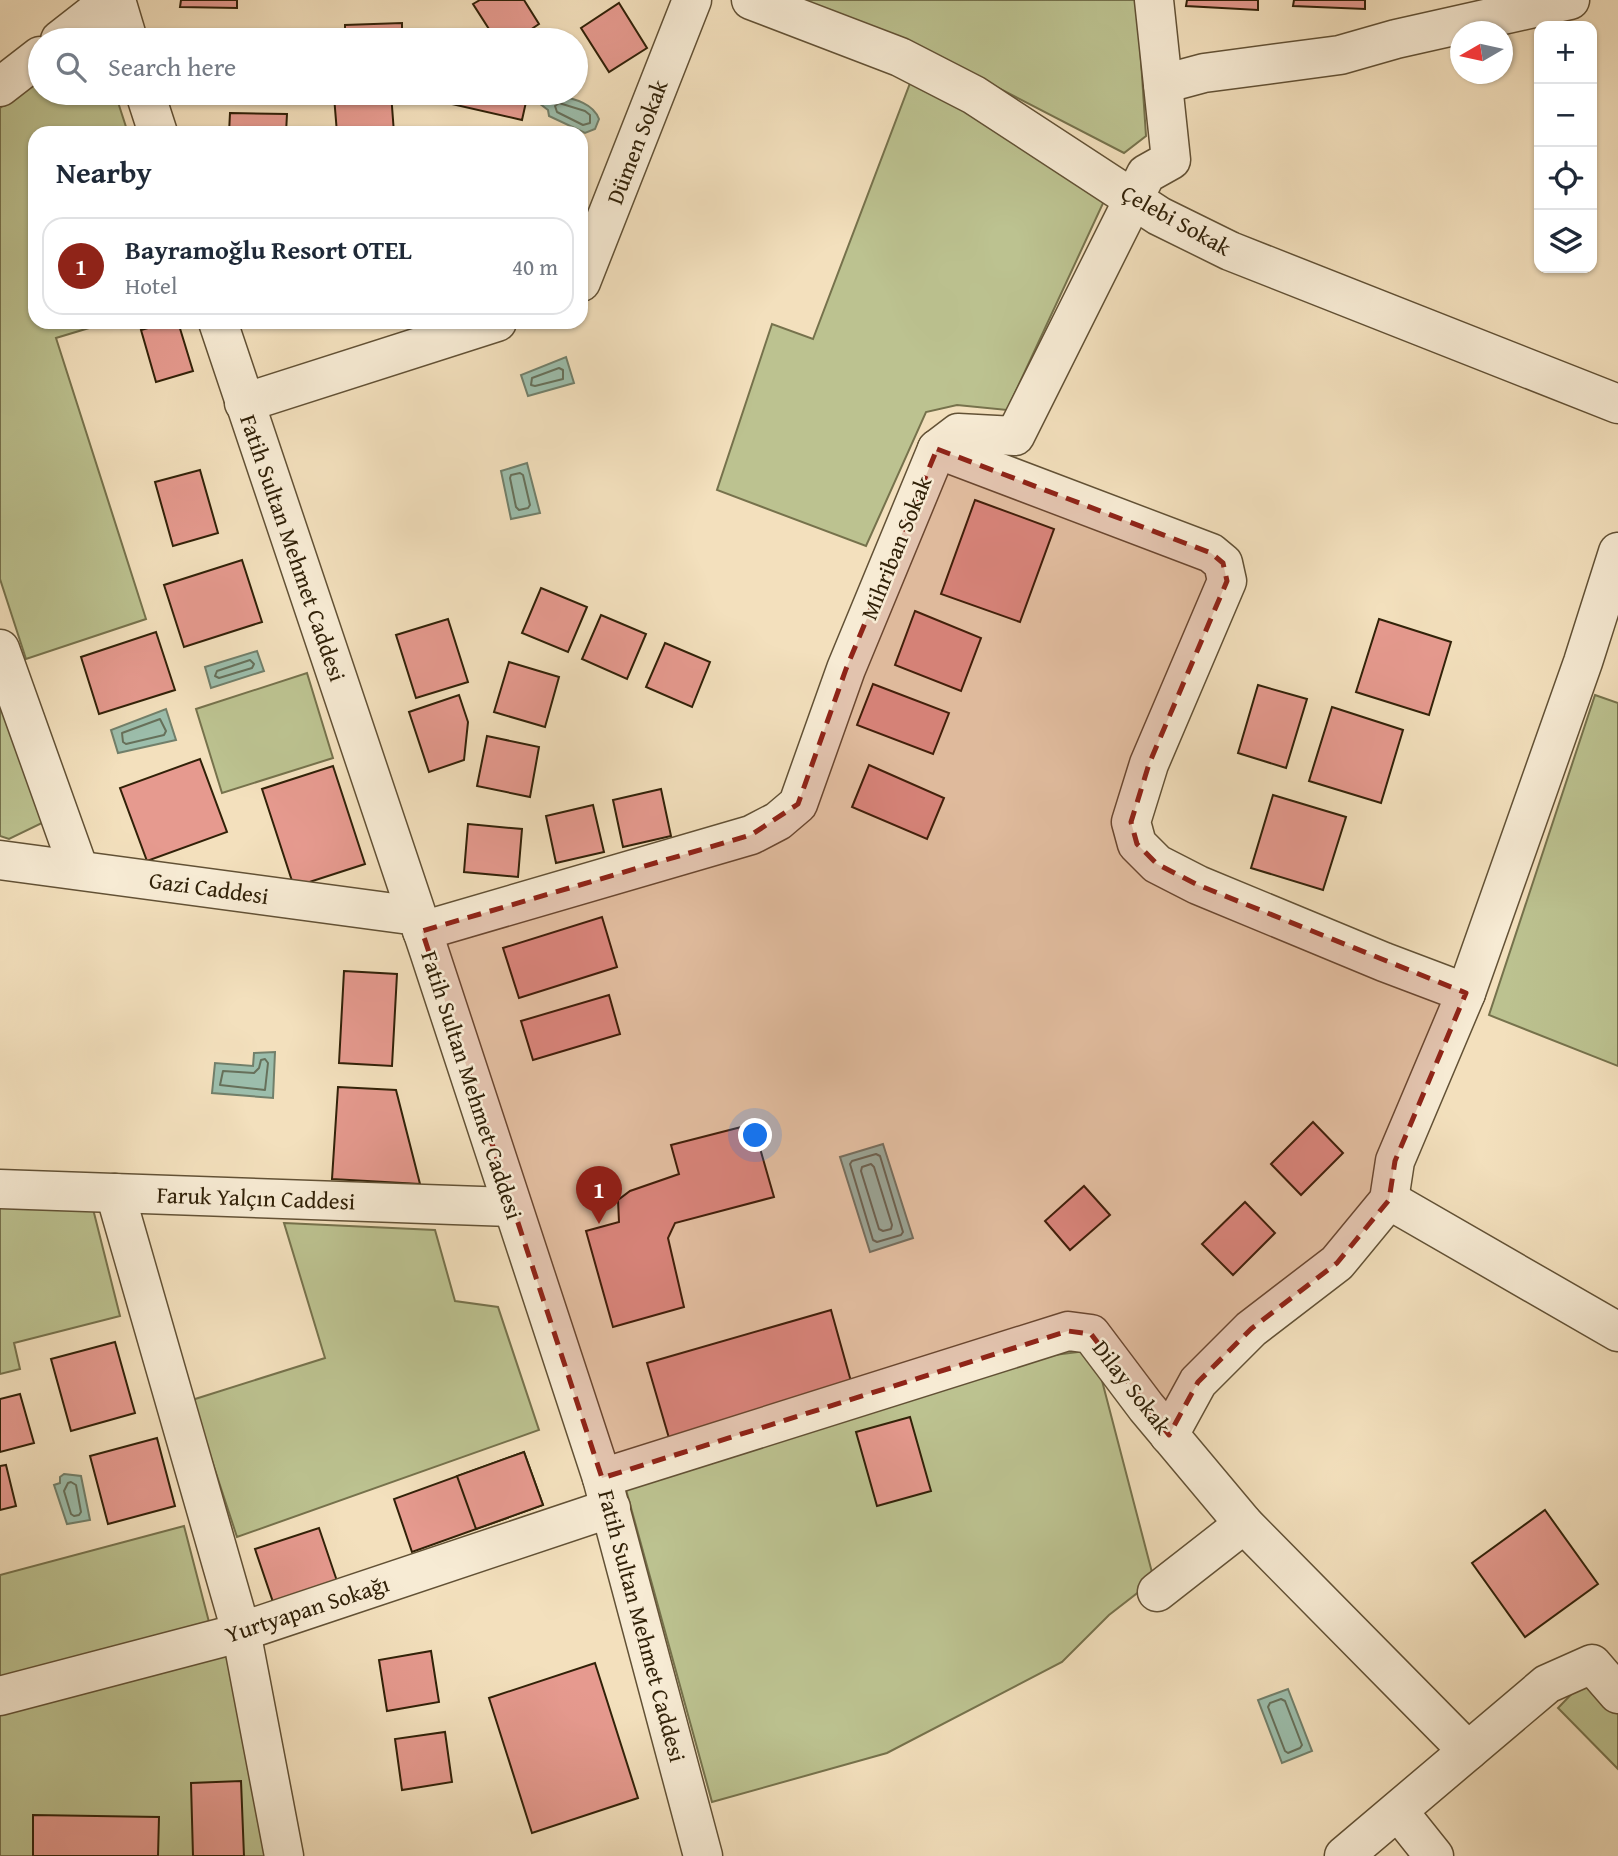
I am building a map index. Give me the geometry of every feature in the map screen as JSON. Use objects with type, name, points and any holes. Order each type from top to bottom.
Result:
[{"type":"street","points":[[76,28],[113,0],[124,28]]},
{"type":"street","name":"Dümen Sokak","points":[[588,264],[692,0]]},
{"type":"street","name":"Çelebi Sokak","points":[[751,0],[901,57],[974,95],[1159,216],[1230,251],[1618,404]]},
{"type":"street","name":"Mihriban Sokak","points":[[420,924],[751,835],[778,821],[798,804],[846,669],[937,449],[958,433],[1015,436],[1146,174],[1171,160],[1154,0]]},
{"type":"street","points":[[1163,84],[1204,73],[1340,55],[1396,39],[1570,0]]},
{"type":"street","points":[[0,87],[28,65]]},
{"type":"street","points":[[149,105],[156,126]]},
{"type":"street","name":"Fatih Sultan Mehmet Caddesi","points":[[220,329],[420,924],[606,1493],[703,1856]]},
{"type":"street","points":[[244,403],[475,329]]},
{"type":"street","points":[[937,449],[1211,553],[1223,563],[1227,581],[1149,764],[1138,799],[1131,822],[1137,844],[1157,864],[1198,885],[1466,993]]},
{"type":"street","points":[[1169,1435],[1198,1382],[1251,1329],[1337,1263],[1389,1200],[1395,1161],[1466,993],[1583,662],[1618,552]]},
{"type":"street","points":[[0,649],[79,870]]},
{"type":"street","name":"Gazi Caddesi","points":[[0,860],[420,924]]},
{"type":"street","name":"Faruk Yalçın Caddesi","points":[[0,1189],[512,1208]]},
{"type":"street","points":[[115,1193],[241,1631],[284,1856]]},
{"type":"street","points":[[1389,1200],[1618,1332]]},
{"type":"street","name":"Dilay Sokak","points":[[606,1493],[1068,1331],[1091,1334],[1169,1435],[1244,1524],[1468,1751]]},
{"type":"street","name":"Yurtyapan Sokağı","points":[[0,1696],[241,1631],[606,1493]]},
{"type":"street","points":[[1157,1592],[1244,1524]]},
{"type":"street","points":[[1344,1856],[1546,1684],[1592,1664],[1618,1694]]},
{"type":"street","points":[[1398,1811],[1434,1856]]},
{"type":"highlighted area","points":[[937,449],[1211,553],[1223,563],[1227,581],[1149,764],[1131,822],[1137,844],[1157,864],[1198,885],[1466,993],[1395,1161],[1389,1200],[1337,1263],[1251,1329],[1198,1382],[1169,1435],[1091,1334],[1068,1331],[602,1478],[422,931],[751,835],[798,804],[846,669]]},
{"type":"green space","points":[[801,0],[1137,0],[1146,136],[1124,153],[983,80]]},
{"type":"green space","points":[[912,78],[1105,199],[1007,410],[957,405],[926,412],[866,546],[717,490],[772,324],[813,339]]},
{"type":"green space","points":[[28,86],[28,105],[119,105],[126,126],[28,126],[28,329],[86,329],[56,338],[146,619],[26,659],[0,579],[0,108]]},
{"type":"green space","points":[[307,673],[333,758],[222,793],[196,709]]},
{"type":"green space","points":[[1595,695],[1618,703],[1618,1066],[1489,1015]]},
{"type":"green space","points":[[0,697],[42,823],[9,839],[0,836]]},
{"type":"green space","points":[[0,1202],[92,1205],[120,1316],[14,1343],[20,1369],[0,1374]]},
{"type":"green space","points":[[284,1223],[435,1230],[455,1301],[498,1307],[539,1430],[237,1537],[192,1400],[325,1358]]},
{"type":"green space","points":[[1094,1350],[1154,1580],[1109,1615],[1062,1662],[887,1753],[712,1802],[625,1486],[1054,1355]]},
{"type":"green space","points":[[184,1526],[209,1622],[0,1677],[0,1575]]},
{"type":"green space","points":[[230,1652],[266,1856],[0,1856],[0,1710]]},
{"type":"green space","points":[[1588,1677],[1618,1710],[1618,1769],[1558,1708]]},
{"type":"water","points":[[542,105],[586,105],[599,119],[595,129],[588,132],[588,126],[570,126],[549,116],[548,110]]},
{"type":"water","points":[[566,357],[574,383],[528,396],[521,375]]},
{"type":"water","points":[[527,463],[540,513],[511,519],[501,471]]},
{"type":"water","points":[[257,651],[264,671],[211,688],[205,667]]},
{"type":"water","points":[[166,709],[176,740],[118,753],[111,730]]},
{"type":"water","points":[[275,1052],[273,1098],[212,1093],[215,1063],[253,1066],[254,1053]]},
{"type":"water","points":[[883,1144],[913,1238],[870,1252],[840,1157]]},
{"type":"water","points":[[64,1474],[81,1476],[90,1520],[67,1524],[54,1485],[60,1483],[60,1477]]},
{"type":"water","points":[[1288,1689],[1312,1751],[1282,1763],[1258,1700]]},
{"type":"building","points":[[181,0],[237,0],[237,8],[180,7]]},
{"type":"building","points":[[480,0],[524,0],[539,24],[533,28],[488,28],[473,4]]},
{"type":"building","points":[[1187,0],[1258,0],[1258,10],[1186,6]]},
{"type":"building","points":[[1294,0],[1365,0],[1365,9],[1293,6]]},
{"type":"building","points":[[619,3],[647,48],[609,72],[588,39],[588,28],[581,28]]},
{"type":"building","points":[[402,23],[402,28],[345,28],[345,25]]},
{"type":"building","points":[[335,105],[392,105],[393,126],[336,126]]},
{"type":"building","points":[[456,105],[525,105],[522,120]]},
{"type":"building","points":[[230,113],[287,114],[286,126],[229,126]]},
{"type":"building","points":[[180,329],[193,371],[156,382],[141,330]]},
{"type":"building","points":[[200,470],[218,533],[173,546],[155,482]]},
{"type":"building","points":[[975,500],[1054,529],[1020,622],[941,594]]},
{"type":"building","points":[[242,560],[262,622],[184,647],[164,585]]},
{"type":"building","points":[[541,588],[587,607],[568,652],[522,633]]},
{"type":"building","points":[[915,611],[981,638],[961,691],[895,665]]},
{"type":"building","points":[[601,615],[646,634],[627,679],[582,659]]},
{"type":"building","points":[[448,619],[468,682],[416,698],[396,635]]},
{"type":"building","points":[[1379,619],[1451,642],[1429,715],[1356,692]]},
{"type":"building","points":[[156,632],[175,690],[99,714],[81,657]]},
{"type":"building","points":[[665,643],[710,662],[692,707],[646,687]]},
{"type":"building","points":[[509,662],[559,677],[545,727],[494,712]]},
{"type":"building","points":[[873,684],[949,713],[933,754],[857,725]]},
{"type":"building","points":[[1258,685],[1307,699],[1286,768],[1238,753]]},
{"type":"building","points":[[459,695],[468,722],[464,760],[429,772],[409,712]]},
{"type":"building","points":[[1332,707],[1403,730],[1381,803],[1309,781]]},
{"type":"building","points":[[487,736],[539,747],[530,797],[477,786]]},
{"type":"building","points":[[200,759],[227,832],[147,861],[120,788]]},
{"type":"building","points":[[869,765],[944,798],[927,839],[852,807]]},
{"type":"building","points":[[333,766],[365,864],[294,887],[262,789]]},
{"type":"building","points":[[661,789],[671,836],[623,847],[613,800]]},
{"type":"building","points":[[1273,795],[1346,817],[1323,890],[1251,868]]},
{"type":"building","points":[[593,805],[604,852],[556,863],[546,816]]},
{"type":"building","points":[[468,824],[522,829],[518,877],[464,872]]},
{"type":"building","points":[[602,917],[617,967],[519,998],[503,948]]},
{"type":"building","points":[[344,971],[397,974],[392,1066],[339,1063]]},
{"type":"building","points":[[609,995],[620,1034],[533,1060],[521,1021]]},
{"type":"building","points":[[338,1087],[396,1090],[420,1184],[332,1179]]},
{"type":"building","points":[[1313,1122],[1343,1153],[1301,1195],[1271,1164]]},
{"type":"building","points":[[753,1124],[774,1197],[675,1223],[668,1238],[684,1307],[613,1327],[586,1231],[619,1222],[618,1200],[630,1191],[679,1174],[671,1145]]},
{"type":"building","points":[[1084,1186],[1110,1215],[1070,1250],[1045,1221]]},
{"type":"building","points":[[1245,1202],[1275,1233],[1233,1275],[1202,1244]]},
{"type":"building","points":[[831,1310],[852,1385],[669,1438],[647,1363]]},
{"type":"building","points":[[115,1342],[135,1413],[71,1431],[51,1359]]},
{"type":"building","points":[[20,1394],[34,1443],[0,1452],[0,1399]]},
{"type":"building","points":[[910,1417],[931,1491],[877,1506],[856,1432]]},
{"type":"building","points":[[157,1438],[175,1506],[108,1524],[90,1456]]},
{"type":"building","points":[[524,1452],[543,1505],[412,1552],[394,1499]]},
{"type":"building","points":[[524,1452],[543,1505],[476,1529],[457,1476]]},
{"type":"building","points":[[6,1465],[16,1506],[0,1510],[0,1466]]},
{"type":"building","points":[[1545,1510],[1598,1584],[1525,1637],[1472,1563]]},
{"type":"building","points":[[319,1528],[337,1581],[273,1602],[255,1549]]},
{"type":"building","points":[[431,1651],[439,1702],[387,1711],[379,1660]]},
{"type":"building","points":[[595,1663],[638,1798],[532,1833],[489,1698]]},
{"type":"building","points":[[445,1732],[452,1782],[402,1790],[395,1739]]},
{"type":"building","points":[[241,1781],[244,1856],[193,1856],[191,1783]]},
{"type":"building","points":[[33,1815],[159,1817],[158,1856],[33,1856]]},
{"type":"place","name":"Bayramoğlu Resort OTEL","points":[[599,1224]]}]
